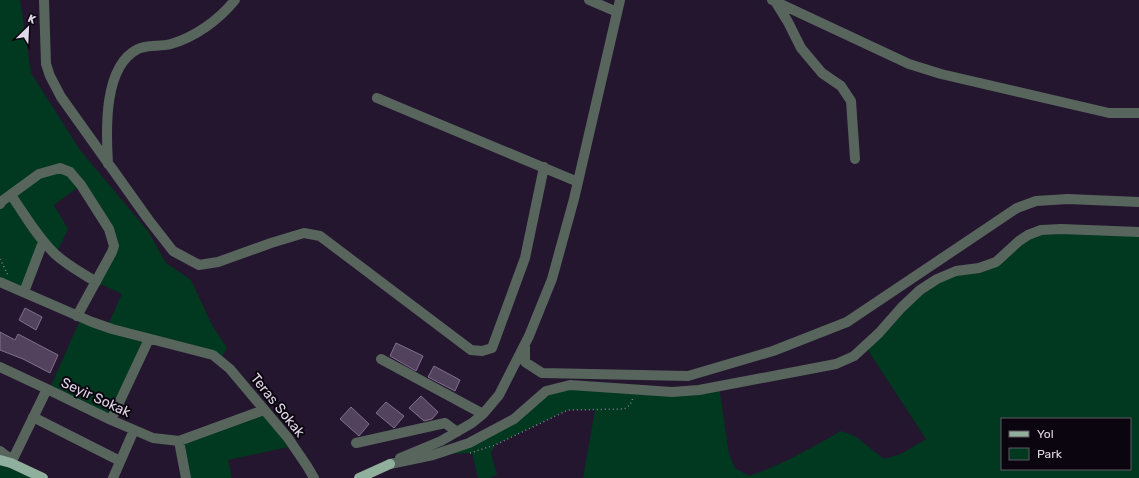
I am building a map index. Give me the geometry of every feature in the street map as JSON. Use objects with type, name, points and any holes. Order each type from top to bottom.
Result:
[{"type":"main road","points":[[0,460],[11,462],[43,478]]},
{"type":"main road","points":[[359,478],[390,464]]},
{"type":"street","points":[[44,0],[46,64],[50,76],[61,97],[148,220],[173,251],[200,265],[218,262],[271,242],[304,233],[320,236],[471,350],[482,351],[492,348],[525,258],[544,167]]},
{"type":"street","points":[[108,164],[107,140],[109,102],[116,73],[125,57],[139,48],[170,44],[193,36],[216,19],[235,0]]},
{"type":"street","points":[[589,0],[617,12]]},
{"type":"street","points":[[390,464],[407,454],[440,441],[457,432],[483,414],[499,395],[525,344],[552,279],[578,182],[620,0]]},
{"type":"street","points":[[773,1],[909,64],[941,74],[1109,113],[1139,113]]},
{"type":"street","points":[[773,1],[788,22],[801,48],[822,73],[841,86],[852,101],[855,159]]},
{"type":"street","points":[[377,98],[578,182]]},
{"type":"street","points":[[0,204],[39,174],[60,168],[70,172],[81,185],[109,228],[114,246],[77,316]]},
{"type":"street","points":[[11,195],[43,242],[73,268],[96,282]]},
{"type":"street","points":[[525,344],[526,362],[542,373],[688,376],[773,351],[847,322],[1017,208],[1036,201],[1068,199],[1139,202]]},
{"type":"street","points":[[390,464],[433,456],[469,443],[514,419],[546,391],[570,385],[672,392],[698,390],[836,364],[854,356],[920,290],[938,279],[956,271],[979,268],[996,262],[1028,234],[1041,230],[1061,229],[1139,232]]},
{"type":"street","points":[[19,290],[43,242]]},
{"type":"street","points":[[0,282],[112,330],[149,339],[111,420]]},
{"type":"street","name":"Teras Sokak","points":[[149,339],[213,355],[230,369],[288,438],[314,478]]},
{"type":"street","points":[[381,359],[483,414]]},
{"type":"street","name":"Seyir Sokak","points":[[0,367],[134,430],[154,438],[179,441]]},
{"type":"street","points":[[0,451],[11,462],[47,389]]},
{"type":"street","points":[[186,478],[179,441],[264,410]]},
{"type":"street","points":[[33,417],[120,461]]},
{"type":"street","points":[[356,444],[446,423],[457,432]]},
{"type":"street","points":[[113,478],[134,430]]},
{"type":"path","points":[[0,259],[19,290]]},
{"type":"path","points":[[464,453],[472,453],[495,445],[568,410],[624,409],[630,405],[638,389]]},
{"type":"green space","points":[[0,0],[20,0],[31,73],[80,150],[148,231],[166,263],[191,280],[212,325],[227,348],[220,360],[149,339],[111,420],[49,390],[81,318],[107,327],[122,294],[96,282],[114,246],[81,185],[54,205],[68,229],[56,254],[44,242],[24,292],[0,282]]},
{"type":"green space","points":[[1139,232],[1139,478],[583,478],[595,410],[568,410],[495,445],[491,453],[497,475],[489,478],[478,478],[472,453],[433,455],[469,443],[537,398],[570,385],[672,392],[719,386],[729,454],[735,468],[749,476],[785,461],[841,431],[855,436],[884,459],[901,454],[926,439],[865,346],[937,279],[979,268],[1028,235]]},
{"type":"green space","points":[[264,410],[293,446],[228,460],[232,478],[186,478],[179,441]]},
{"type":"green space","points":[[0,460],[43,478],[0,478]]},
{"type":"building","points":[[25,308],[42,317],[36,330],[19,320]]},
{"type":"building","points":[[0,332],[15,340],[18,334],[58,355],[50,373],[23,359],[0,350]]},
{"type":"building","points":[[396,343],[423,356],[416,371],[390,356]]},
{"type":"building","points":[[434,366],[460,380],[455,391],[428,377]]},
{"type":"building","points":[[421,396],[438,412],[432,419],[424,421],[409,408]]},
{"type":"building","points":[[386,402],[404,416],[394,428],[376,413]]},
{"type":"building","points":[[351,407],[369,424],[359,436],[340,419]]}]
